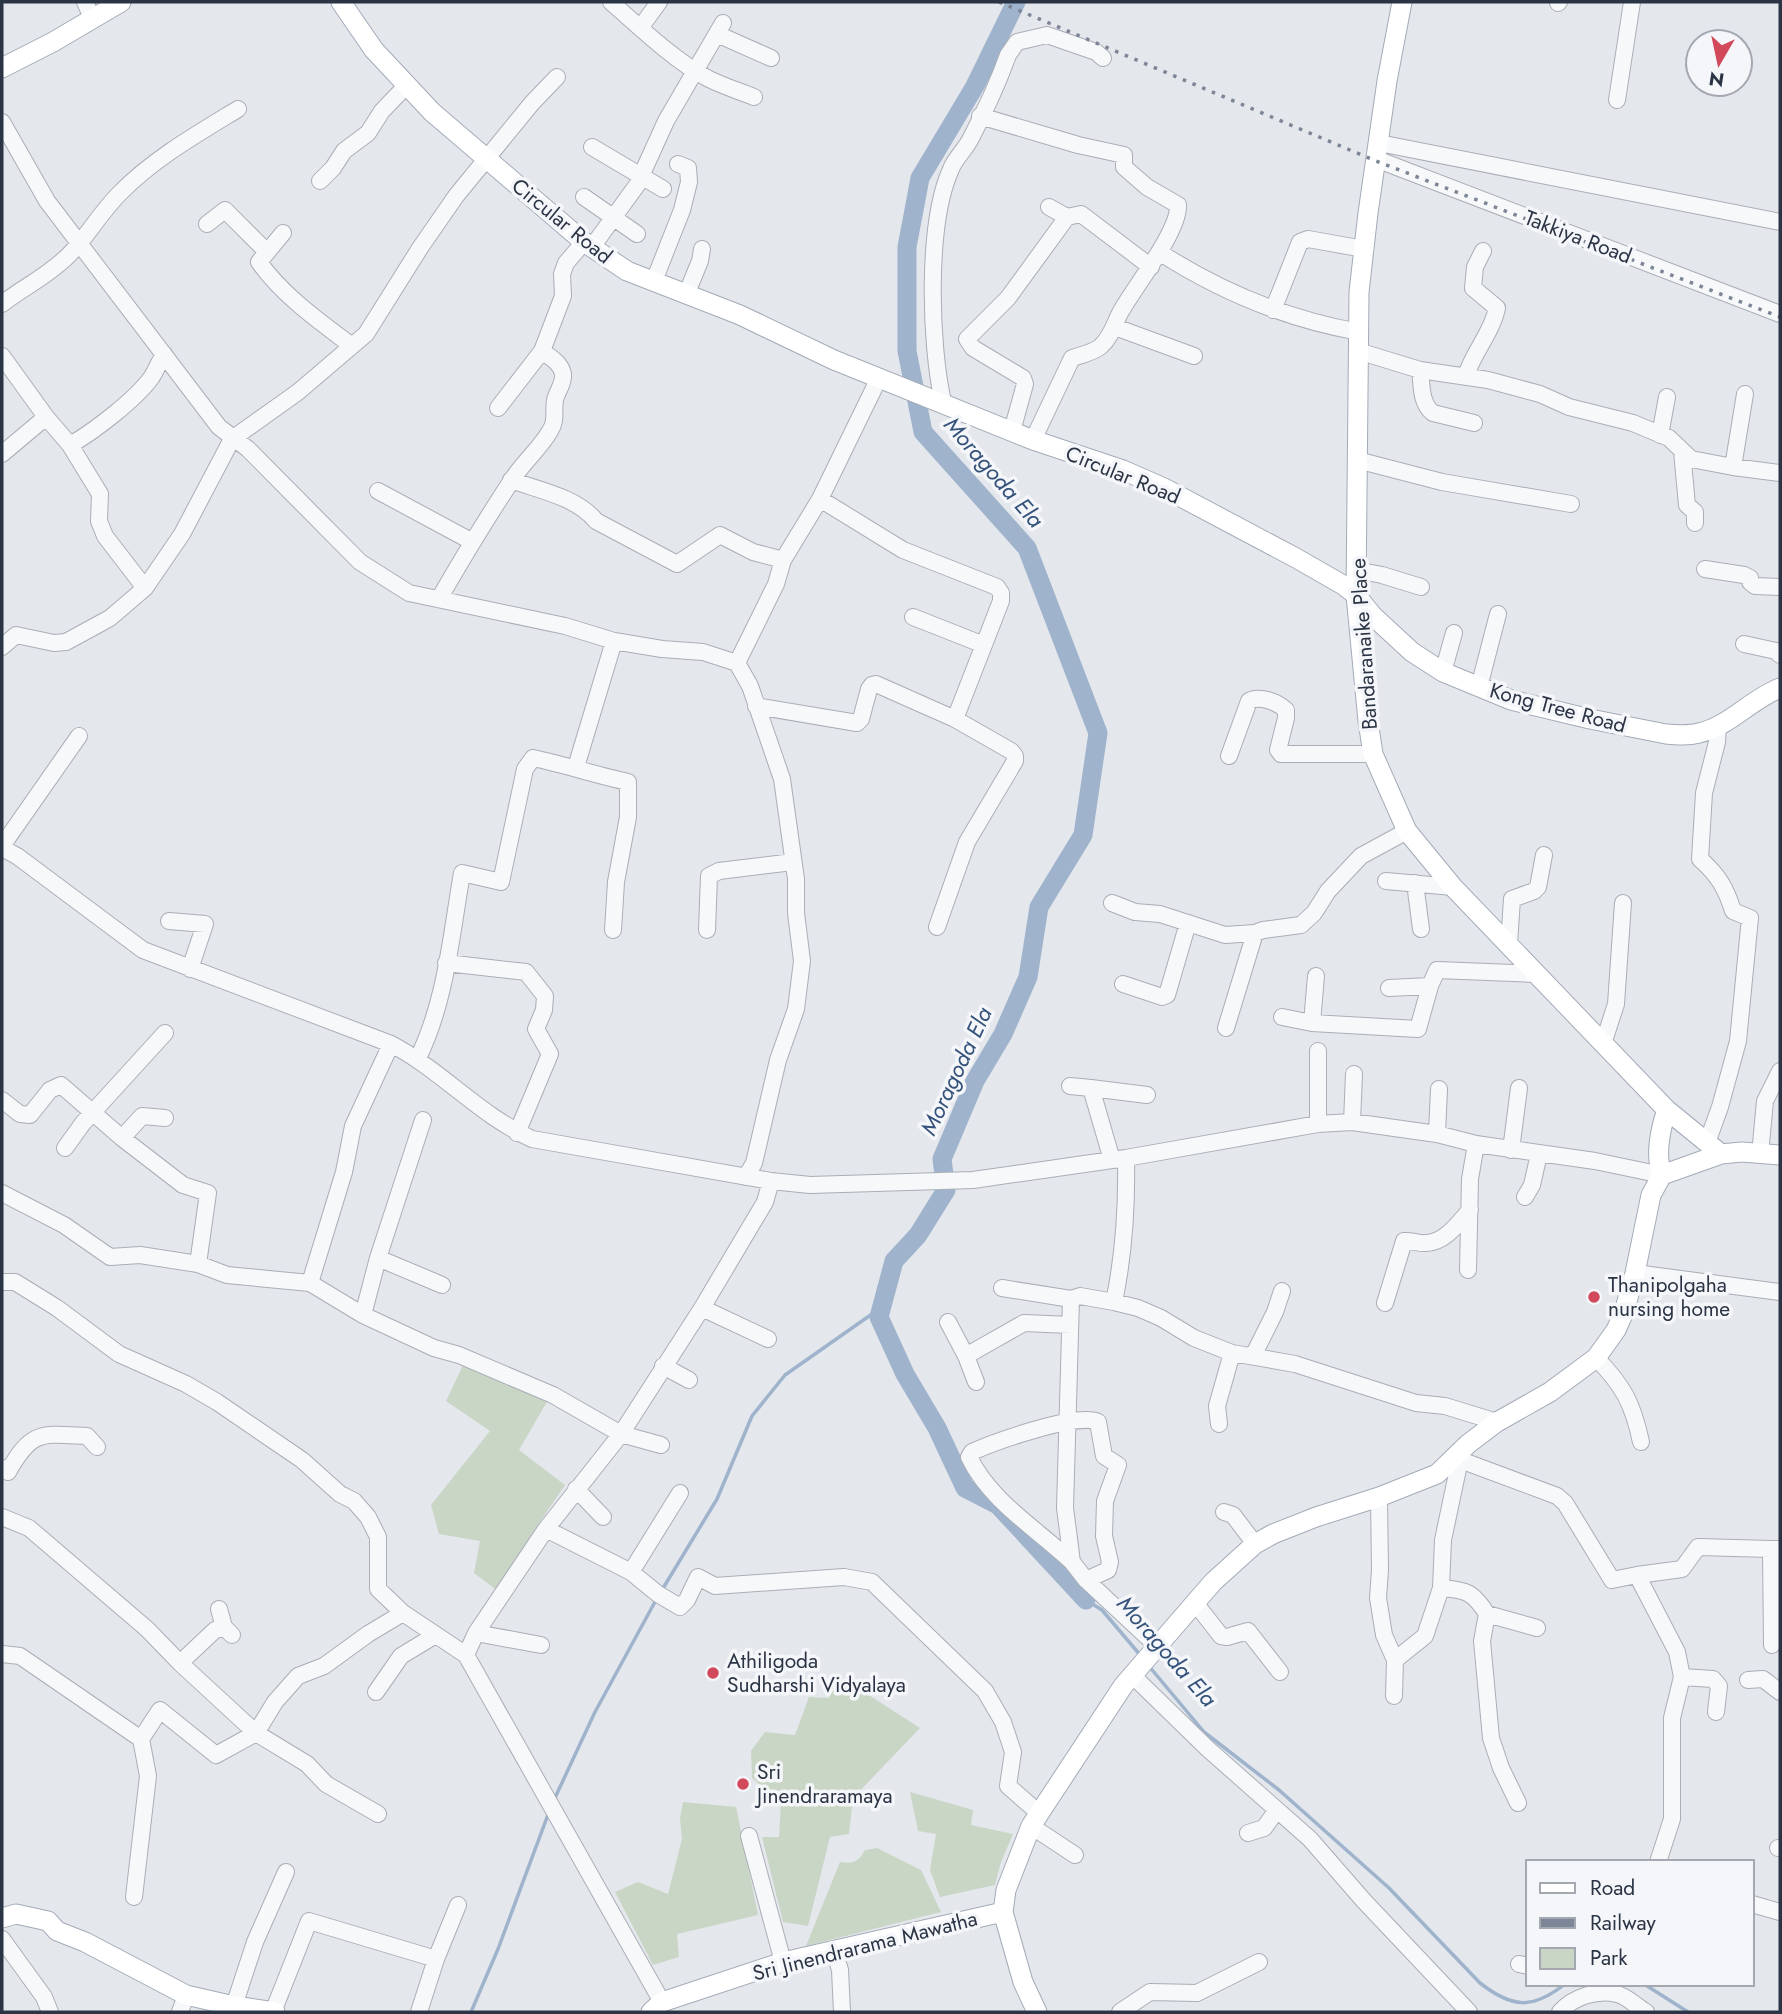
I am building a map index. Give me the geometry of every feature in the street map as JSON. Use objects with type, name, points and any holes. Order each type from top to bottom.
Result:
[{"type":"main road","points":[[2,68],[89,11],[121,2]]},
{"type":"main road","name":"Circular Road","points":[[341,2],[373,50],[432,112],[588,244],[627,271],[740,315],[834,360],[946,403],[1012,432],[1123,470],[1164,488],[1296,558],[1356,595]]},
{"type":"main road","name":"Bandaranaike Place","points":[[1402,2],[1377,151],[1359,292],[1356,595],[1373,754],[1408,831],[1453,887],[1667,1110],[1714,1149]]},
{"type":"main road","name":"Kong Tree Road","points":[[1356,595],[1373,616],[1412,652],[1443,672],[1511,700],[1541,708],[1666,734],[1699,733],[1718,726],[1780,688]]},
{"type":"main road","points":[[1662,1175],[1658,1164],[1667,1110]]},
{"type":"main road","points":[[1037,2012],[1023,1982],[1003,1912],[1006,1890],[1035,1820],[1133,1673],[1213,1582],[1255,1544],[1316,1517],[1379,1497],[1437,1474],[1468,1444],[1497,1422],[1556,1387],[1596,1358],[1616,1330],[1635,1273],[1650,1195],[1662,1175],[1714,1149],[1780,1155]]},
{"type":"main road","name":"Sri Jinendrarama Mawatha","points":[[657,2007],[783,1962],[1003,1912]]},
{"type":"main road","points":[[2,1918],[16,1914],[48,1921],[57,1931],[85,1942],[183,2003],[274,2012]]},
{"type":"street","points":[[611,2],[696,71],[754,97]]},
{"type":"street","points":[[640,28],[659,2]]},
{"type":"street","points":[[1617,100],[1632,2]]},
{"type":"street","points":[[498,408],[542,351],[563,296],[562,274],[566,263],[615,219],[642,176],[666,121],[720,31],[771,58]]},
{"type":"street","points":[[946,403],[934,359],[933,318],[936,232],[951,169],[971,139],[1017,42],[1047,34],[1097,52],[1103,58]]},
{"type":"street","points":[[2,647],[16,635],[54,643],[66,642],[110,618],[145,588],[182,534],[232,439],[298,392],[366,334],[456,196],[556,76]]},
{"type":"street","points":[[320,181],[344,151],[368,133],[382,111],[407,85]]},
{"type":"street","points":[[2,304],[55,268],[79,245],[118,194],[180,144],[238,108]]},
{"type":"street","points":[[980,116],[1078,145],[1124,155],[1124,167],[1133,176],[1178,205],[1178,213],[1151,267],[1119,315],[1115,327],[1100,348],[1072,358],[1033,440]]},
{"type":"street","points":[[2,122],[42,193],[219,427],[248,450],[360,562],[409,593],[565,626],[614,641],[703,652],[737,663],[750,686],[782,779],[789,819],[802,961],[796,1009],[778,1060],[754,1163],[746,1177]]},
{"type":"street","points":[[592,147],[663,188]]},
{"type":"street","points":[[1377,151],[1780,222]]},
{"type":"street","name":"Takkiya Road","points":[[1377,151],[1780,314]]},
{"type":"street","points":[[654,281],[682,210],[689,181],[688,168],[678,164]]},
{"type":"street","points":[[584,197],[637,234]]},
{"type":"street","points":[[1049,207],[1067,217],[1081,214],[1151,267]]},
{"type":"street","points":[[207,224],[225,210],[267,252]]},
{"type":"street","points":[[1012,432],[1025,384],[1023,378],[973,348],[967,339],[1008,298],[1067,217]]},
{"type":"street","points":[[283,233],[259,262],[306,310],[352,346]]},
{"type":"street","points":[[1273,310],[1300,242],[1308,239],[1364,249]]},
{"type":"street","points":[[686,295],[700,261],[702,248]]},
{"type":"street","points":[[1159,251],[1245,300],[1323,325],[1420,370],[1466,376],[1540,394],[1569,407],[1633,424],[1669,438],[1691,459],[1780,473]]},
{"type":"street","points":[[1466,376],[1470,362],[1492,325],[1497,308],[1473,288],[1475,267],[1483,251]]},
{"type":"street","points":[[1115,327],[1194,356]]},
{"type":"street","points":[[439,599],[471,541],[494,510],[511,480],[551,430],[555,419],[555,399],[563,378],[558,363],[542,351]]},
{"type":"street","points":[[70,445],[91,433],[138,391],[150,379],[164,354]]},
{"type":"street","points":[[2,356],[70,445],[100,494],[99,521],[105,536],[145,588]]},
{"type":"street","points":[[1420,370],[1427,408],[1433,413],[1474,423]]},
{"type":"street","points":[[737,663],[776,584],[783,560],[820,499],[879,378]]},
{"type":"street","points":[[1733,467],[1745,394]]},
{"type":"street","points":[[1660,435],[1667,397]]},
{"type":"street","points":[[2,454],[46,417]]},
{"type":"street","points":[[1682,451],[1687,505],[1695,512],[1695,523]]},
{"type":"street","points":[[1356,460],[1442,482],[1571,504]]},
{"type":"street","points":[[511,480],[589,512],[596,521],[677,564],[720,535],[753,552],[783,560]]},
{"type":"street","points":[[378,491],[471,541]]},
{"type":"street","points":[[820,499],[904,550],[997,587],[1001,593],[1001,601],[955,719]]},
{"type":"street","points":[[1705,569],[1744,575],[1750,578],[1750,582],[1755,586],[1780,587]]},
{"type":"street","points":[[1356,570],[1421,587]]},
{"type":"street","points":[[1479,687],[1498,614]]},
{"type":"street","points":[[913,617],[984,645]]},
{"type":"street","points":[[1443,672],[1454,633]]},
{"type":"street","points":[[576,767],[614,641]]},
{"type":"street","points":[[1744,645],[1776,651],[1780,655]]},
{"type":"street","points":[[756,706],[857,723],[861,719],[869,689],[876,684],[955,719],[1012,751],[1016,756],[1011,769],[967,842],[937,927]]},
{"type":"street","points":[[1229,756],[1249,701],[1254,698],[1280,704],[1286,710],[1278,750],[1281,754],[1373,754]]},
{"type":"street","points":[[1714,1149],[1720,1107],[1738,1041],[1749,918],[1733,911],[1724,885],[1717,874],[1700,859],[1704,793],[1717,742],[1718,726]]},
{"type":"street","points":[[79,736],[2,847],[143,950],[391,1044],[418,1058],[471,1101],[517,1133],[532,1139],[746,1177],[810,1185],[973,1180],[1119,1159],[1318,1124],[1352,1122],[1437,1134],[1511,1150],[1595,1161],[1662,1175]]},
{"type":"street","points":[[418,1058],[442,994],[463,873],[501,882],[525,769],[533,758],[628,782],[628,817],[616,882],[613,930]]},
{"type":"street","points":[[1112,903],[1135,912],[1160,914],[1215,933],[1255,933],[1301,925],[1361,856],[1408,831]]},
{"type":"street","points":[[1508,944],[1510,903],[1517,896],[1534,891],[1538,887],[1544,855]]},
{"type":"street","points":[[706,930],[709,876],[719,871],[793,862]]},
{"type":"street","points":[[1386,881],[1453,887]]},
{"type":"street","points":[[1415,883],[1421,929]]},
{"type":"street","points":[[1603,1044],[1616,1004],[1623,903]]},
{"type":"street","points":[[169,921],[205,924],[190,969]]},
{"type":"street","points":[[1123,984],[1163,997],[1167,995],[1188,923]]},
{"type":"street","points":[[1226,1028],[1255,933]]},
{"type":"street","points":[[446,963],[526,972],[545,996],[544,1010],[536,1029],[550,1054],[517,1133]]},
{"type":"street","points":[[1282,1017],[1312,1023],[1418,1029],[1437,970],[1537,974]]},
{"type":"street","points":[[1312,1023],[1316,976]]},
{"type":"street","points":[[1389,988],[1430,986]]},
{"type":"street","points":[[65,1148],[83,1123],[165,1033]]},
{"type":"street","points":[[310,1283],[344,1172],[353,1126],[391,1044]]},
{"type":"street","points":[[1318,1051],[1318,1124]]},
{"type":"street","points":[[1760,1154],[1765,1101],[1780,1071]]},
{"type":"street","points":[[1352,1122],[1354,1074]]},
{"type":"street","points":[[2,1100],[20,1114],[30,1115],[50,1090],[61,1085],[122,1138],[183,1185],[208,1193],[198,1264]]},
{"type":"street","points":[[1070,1086],[1147,1095]]},
{"type":"street","points":[[1511,1150],[1519,1087]]},
{"type":"street","points":[[1091,1088],[1119,1159],[1127,1203],[1125,1238],[1114,1302]]},
{"type":"street","points":[[1437,1134],[1439,1089]]},
{"type":"street","points":[[122,1138],[142,1116],[165,1118]]},
{"type":"street","points":[[363,1315],[378,1258],[424,1120]]},
{"type":"street","points":[[1468,1270],[1470,1179],[1476,1144]]},
{"type":"street","points":[[1525,1197],[1532,1185],[1539,1154]]},
{"type":"street","points":[[466,1655],[476,1633],[546,1529],[621,1434],[702,1308],[765,1202],[771,1181]]},
{"type":"street","points":[[2,1193],[64,1225],[110,1257],[140,1255],[198,1264],[227,1275],[310,1283],[363,1315],[434,1349],[460,1355],[538,1388],[621,1434],[661,1445]]},
{"type":"street","points":[[1385,1303],[1398,1253],[1404,1241],[1437,1241],[1452,1230],[1470,1210]]},
{"type":"street","points":[[378,1258],[442,1284]]},
{"type":"street","points":[[1635,1273],[1780,1292]]},
{"type":"street","points":[[2,1282],[15,1282],[57,1308],[119,1354],[186,1384],[217,1402],[302,1460],[340,1494],[354,1501],[368,1517],[378,1537],[378,1589],[402,1614],[466,1655],[556,1815],[657,2007]]},
{"type":"street","points":[[1002,1288],[1071,1299],[1080,1296],[1138,1308],[1194,1338],[1233,1353],[1296,1364],[1416,1404],[1445,1406],[1497,1422]]},
{"type":"street","points":[[1253,1356],[1282,1292]]},
{"type":"street","points":[[1071,1299],[1065,1508],[1072,1562]]},
{"type":"street","points":[[702,1308],[768,1339]]},
{"type":"street","points":[[948,1322],[976,1382]]},
{"type":"street","points":[[966,1356],[1024,1324],[1070,1325]]},
{"type":"street","points":[[1219,1424],[1217,1406],[1233,1353]]},
{"type":"street","points":[[1596,1358],[1616,1378],[1635,1414],[1641,1442]]},
{"type":"street","points":[[663,1366],[689,1380]]},
{"type":"street","points":[[1086,1580],[1108,1570],[1110,1562],[1104,1536],[1105,1501],[1118,1465],[1104,1456],[1098,1422],[1092,1419],[1067,1422],[996,1441],[972,1452],[969,1457],[977,1473],[1001,1499],[1072,1562],[1086,1580],[1156,1650]]},
{"type":"street","points":[[2,1468],[8,1472],[19,1452],[35,1437],[88,1437],[97,1447]]},
{"type":"street","points":[[1455,1458],[1557,1496],[1565,1503],[1612,1580],[1682,1569],[1698,1547],[1776,1549],[1772,1646]]},
{"type":"street","points":[[1395,1660],[1425,1636],[1441,1588],[1443,1540],[1458,1469],[1455,1458]]},
{"type":"street","points":[[576,1489],[603,1517]]},
{"type":"street","points":[[631,1572],[680,1493]]},
{"type":"street","points":[[1379,1497],[1378,1598],[1384,1635],[1395,1660],[1394,1696]]},
{"type":"street","points":[[1224,1512],[1233,1515],[1255,1544]]},
{"type":"street","points":[[2,1517],[29,1528],[147,1629],[180,1664],[256,1733],[307,1764],[326,1784],[378,1814]]},
{"type":"street","points":[[546,1529],[631,1572],[680,1607],[698,1577],[715,1586],[844,1577],[872,1581],[985,1691],[1003,1722],[1013,1752],[1008,1786],[1035,1820],[1075,1855]]},
{"type":"street","points":[[1637,1575],[1677,1652],[1682,1677],[1672,1718],[1672,1819],[1659,1860]]},
{"type":"street","points":[[1441,1588],[1456,1589],[1477,1597],[1487,1614],[1482,1641],[1491,1738],[1501,1768],[1518,1803]]},
{"type":"street","points":[[1196,1604],[1221,1636],[1248,1631],[1280,1672]]},
{"type":"street","points":[[180,1664],[215,1630],[228,1631],[219,1609]]},
{"type":"street","points":[[134,1897],[148,1776],[141,1738],[160,1710],[216,1755],[256,1733],[275,1702],[298,1676],[324,1666],[368,1634],[402,1614]]},
{"type":"street","points":[[1487,1614],[1537,1628]]},
{"type":"street","points":[[476,1633],[541,1645]]},
{"type":"street","points":[[376,1692],[401,1656],[435,1636]]},
{"type":"street","points":[[2,1654],[20,1656],[141,1738]]},
{"type":"street","points":[[1133,1673],[1208,1749],[1310,1839],[1364,1901],[1469,2012]]},
{"type":"street","points":[[1682,1677],[1713,1679],[1719,1686],[1716,1712]]},
{"type":"street","points":[[1748,1680],[1763,1679],[1780,1692]]},
{"type":"street","points":[[1248,1833],[1264,1828],[1277,1810]]},
{"type":"street","points":[[749,1836],[783,1962]]},
{"type":"street","points":[[234,2006],[255,1942],[286,1872]]},
{"type":"street","points":[[419,2012],[436,1959],[458,1905]]},
{"type":"street","points":[[1754,1905],[1780,1912]]},
{"type":"street","points":[[274,2012],[309,1921],[436,1959]]},
{"type":"street","points":[[2,1939],[44,1997],[50,2012]]},
{"type":"street","points":[[834,1951],[840,1970],[842,2012]]},
{"type":"street","points":[[1120,2012],[1150,1992],[1197,1993],[1259,1962]]},
{"type":"street","points":[[1560,2012],[1568,2003],[1596,1993],[1619,1994],[1646,2012]]},
{"type":"green space","points":[[464,1363],[548,1400],[519,1450],[565,1485],[498,1591],[474,1573],[480,1541],[439,1534],[431,1505],[490,1431],[446,1401]]},
{"type":"green space","points":[[836,1674],[920,1728],[853,1798],[849,1834],[830,1837],[808,1926],[783,1922],[762,1837],[779,1837],[781,1802],[752,1778],[751,1751],[765,1732],[795,1735],[809,1697],[829,1698]]},
{"type":"green space","points":[[910,1792],[973,1810],[971,1825],[1013,1834],[995,1885],[940,1897],[930,1870],[936,1834],[918,1831]]},
{"type":"green space","points":[[683,1802],[736,1807],[758,1915],[677,1934],[679,1957],[653,1965],[615,1892],[638,1882],[668,1894],[682,1839],[680,1818]]},
{"type":"green space","points":[[877,1848],[921,1870],[941,1912],[806,1946],[840,1862],[855,1861],[865,1850]]},
{"type":"waterway","name":"Moragoda Ela","points":[[1016,2],[975,86],[920,178],[907,247],[907,351],[923,432],[1027,548],[1098,733],[1083,835],[1039,907],[1028,977],[1003,1034],[975,1081],[942,1159],[946,1190],[918,1235],[894,1261],[879,1317],[905,1374],[937,1428],[965,1488],[998,1505],[1086,1600]]},
{"type":"waterway","points":[[662,1590],[717,1499],[752,1416],[785,1375],[882,1307]]},
{"type":"waterway","points":[[553,1802],[595,1712],[656,1600]]},
{"type":"waterway","name":"Moragoda Ela","points":[[1086,1600],[1102,1610],[1141,1656]]},
{"type":"waterway","name":"Moragoda Ela","points":[[1148,1665],[1204,1732],[1279,1790],[1389,1888],[1480,1983],[1502,1997],[1522,2003],[1542,1998],[1562,1986]]},
{"type":"waterway","points":[[471,2012],[498,1949],[549,1812]]},
{"type":"waterway","name":"Moragoda Ela","points":[[1647,1986],[1688,2012]]},
{"type":"railway","points":[[999,2],[1376,161],[1780,317]]},
{"type":"place","name":"Thanipolgaha nursing home","points":[[1594,1297]]},
{"type":"place","name":"Athiligoda Sudharshi Vidyalaya","points":[[713,1673]]},
{"type":"place","name":"Sri Jinendraramaya","points":[[743,1784]]}]
